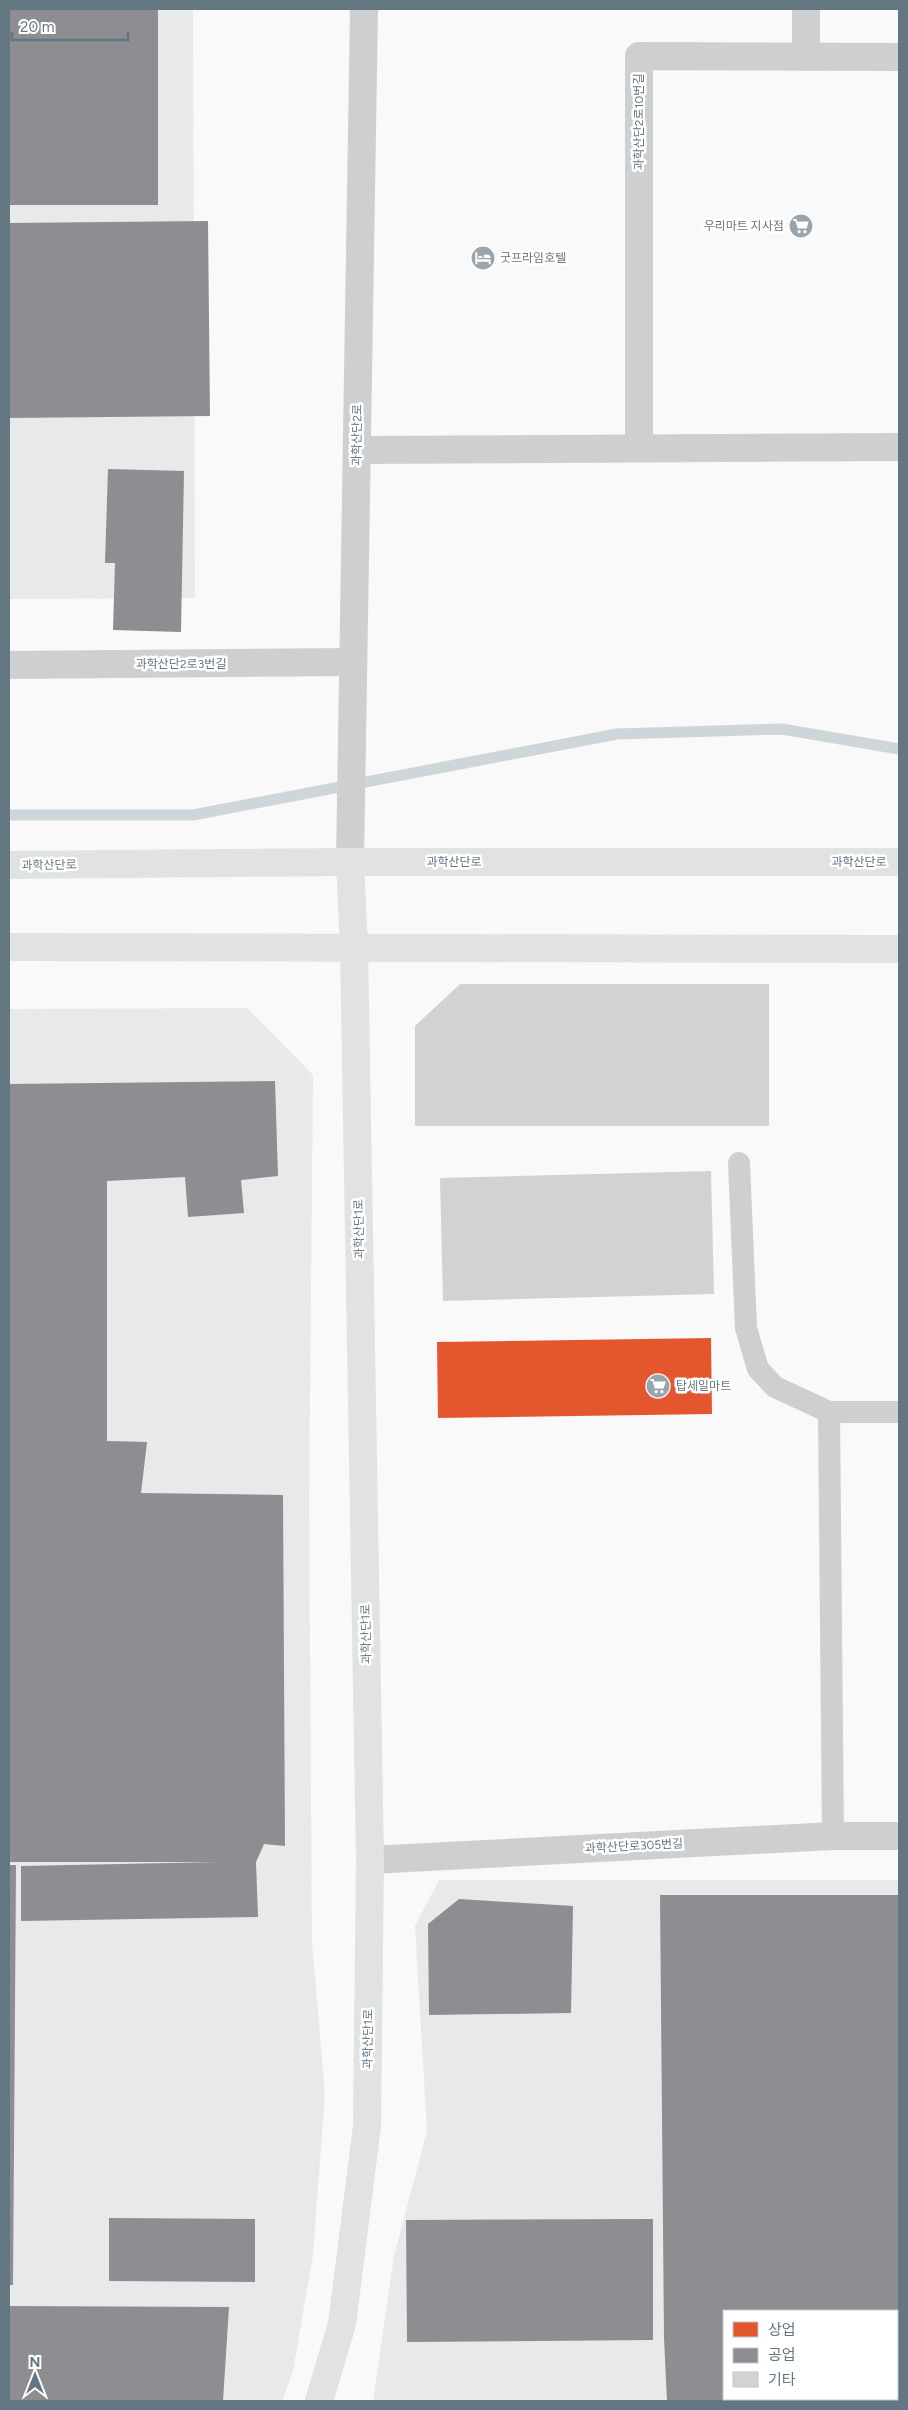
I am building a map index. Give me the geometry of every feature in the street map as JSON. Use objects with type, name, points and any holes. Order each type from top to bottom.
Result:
[{"type":"main road","name":"과학산단로","points":[[9,865],[350,862],[899,862]]},
{"type":"main road","name":"과학산단1로","points":[[319,2401],[342,2324],[367,2126],[370,1860],[354,947],[350,862]]},
{"type":"main road","points":[[9,947],[899,948]]},
{"type":"street","name":"과학산단2로","points":[[350,862],[364,9]]},
{"type":"street","points":[[806,9],[806,57]]},
{"type":"street","name":"과학산단2로10번길","points":[[639,447],[639,56],[899,57]]},
{"type":"street","points":[[357,450],[639,447],[899,448]]},
{"type":"street","name":"과학산단2로3번길","points":[[9,665],[353,662]]},
{"type":"street","name":"과학산단로305번길","points":[[370,1860],[833,1836],[899,1836]]},
{"type":"lane","points":[[740,1163],[746,1328],[758,1369],[775,1387],[829,1412],[899,1412]]},
{"type":"lane","points":[[829,1412],[833,1836]]},
{"type":"shaded area","points":[[9,9],[193,9],[195,598],[9,599]]},
{"type":"shaded area","points":[[247,1008],[313,1075],[309,1504],[312,1943],[325,2093],[313,2255],[293,2371],[282,2401],[9,2401],[9,1009]]},
{"type":"shaded area","points":[[439,1880],[899,1880],[899,2401],[373,2401],[394,2256],[427,2131],[415,1926]]},
{"type":"building: 상업","points":[[711,1338],[712,1414],[438,1418],[437,1342]]},
{"type":"building: 공업","points":[[9,9],[158,9],[158,205],[9,205]]},
{"type":"building: 공업","points":[[208,221],[210,416],[9,418],[9,223]]},
{"type":"building: 공업","points":[[108,469],[184,471],[181,632],[113,630],[115,563],[105,563]]},
{"type":"building: 공업","points":[[275,1081],[278,1176],[241,1180],[244,1213],[188,1217],[185,1177],[107,1181],[107,1441],[147,1442],[141,1493],[283,1495],[285,1846],[264,1844],[256,1862],[258,1917],[21,1921],[21,1866],[218,1862],[9,1862],[9,1084]]},
{"type":"building: 공업","points":[[9,1865],[16,1865],[13,2285],[9,2285]]},
{"type":"building: 공업","points":[[660,1895],[899,1895],[899,2401],[667,2401],[664,2338]]},
{"type":"building: 공업","points":[[459,1899],[573,1906],[571,2013],[429,2015],[428,1924]]},
{"type":"building: 공업","points":[[109,2218],[255,2219],[255,2282],[109,2281]]},
{"type":"building: 공업","points":[[653,2219],[653,2340],[407,2342],[406,2220]]},
{"type":"building: 공업","points":[[9,2306],[229,2307],[223,2401],[9,2401]]},
{"type":"building: 기타","points":[[460,984],[769,984],[769,1126],[415,1126],[415,1026]]},
{"type":"building: 기타","points":[[711,1171],[714,1294],[443,1301],[440,1178]]},
{"type":"waterway","points":[[9,815],[193,815],[617,734],[782,729],[899,749]]},
{"type":"place","name":"우리마트 지사점","points":[[801,226]]},
{"type":"place","name":"굿프라임호텔","points":[[483,258]]},
{"type":"place","name":"탑세일마트","points":[[658,1386]]}]
